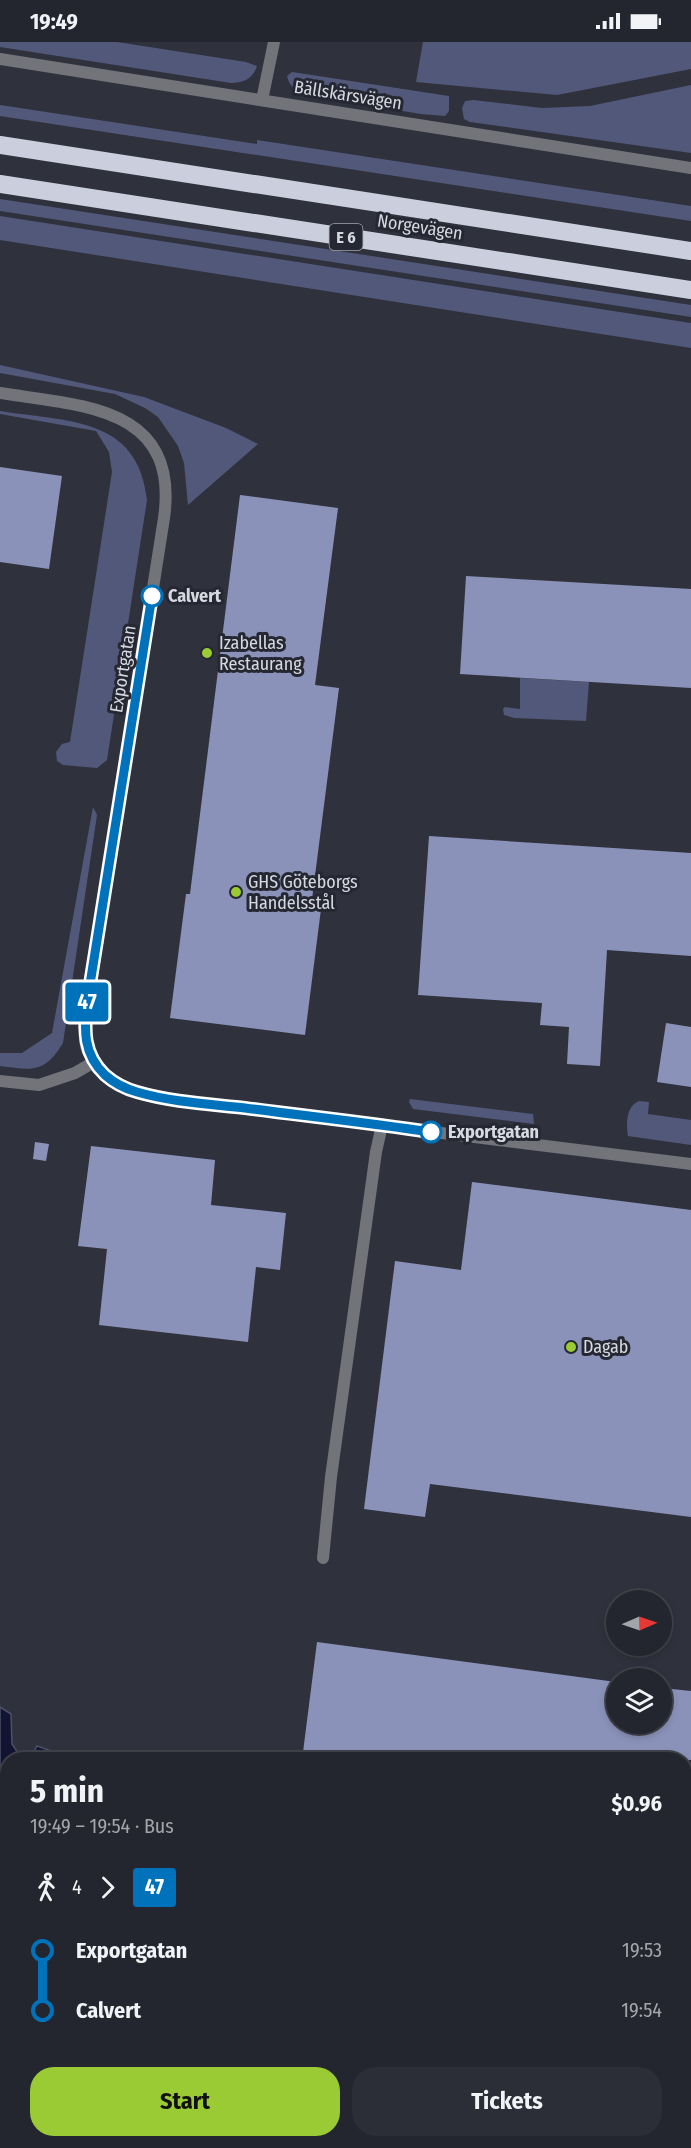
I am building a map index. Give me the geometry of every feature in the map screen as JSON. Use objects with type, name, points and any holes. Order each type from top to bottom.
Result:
[{"type":"highway","name":"Norgevägen","points":[[0,145],[691,251]]},
{"type":"highway","name":"Norgevägen","points":[[0,184],[691,290]]},
{"type":"street","points":[[262,100],[274,42]]},
{"type":"street","name":"Bällskärsvägen","points":[[0,59],[691,168]]},
{"type":"street","name":"Exportgatan","points":[[0,393],[98,409],[120,418],[147,439],[160,462],[167,485],[168,496],[163,529],[84,1027],[86,1048],[105,1075],[136,1092],[184,1101],[691,1164]]},
{"type":"street","points":[[0,1081],[39,1085],[75,1073],[94,1062]]},
{"type":"street","points":[[323,1558],[331,1477],[376,1152],[382,1125]]},
{"type":"shaded area","points":[[0,42],[117,42],[246,62],[257,66],[247,79],[231,83],[0,47]]},
{"type":"shaded area","points":[[423,42],[691,42],[691,69],[557,95],[416,82]]},
{"type":"shaded area","points":[[292,72],[449,96],[449,111],[445,116],[421,114],[311,96],[293,87],[287,76]]},
{"type":"shaded area","points":[[691,85],[691,153],[470,122],[464,119],[462,108],[465,101],[473,100],[542,108],[590,106]]},
{"type":"shaded area","points":[[0,105],[257,144],[257,140],[691,206],[691,221],[0,116]]},
{"type":"shaded area","points":[[0,199],[691,305],[691,317],[0,211]]},
{"type":"shaded area","points":[[0,216],[691,323],[691,348],[0,240]]},
{"type":"shaded area","points":[[0,365],[144,397],[226,428],[258,444],[188,505],[184,463],[178,446],[158,417],[145,408],[115,394],[0,373]]},
{"type":"shaded area","points":[[0,411],[74,422],[95,428],[114,438],[130,452],[141,473],[147,500],[107,760],[97,768],[63,765],[57,761],[56,752],[62,744],[70,742],[112,472],[109,452],[96,431],[0,414]]},
{"type":"shaded area","points":[[520,678],[589,682],[586,721],[514,718],[504,715],[505,707],[520,709]]},
{"type":"shaded area","points":[[93,807],[97,815],[63,1043],[50,1060],[36,1068],[0,1066],[0,1053],[22,1053],[52,1033]]},
{"type":"shaded area","points":[[410,1099],[533,1114],[534,1124],[413,1109],[409,1102]]},
{"type":"shaded area","points":[[639,1101],[649,1102],[648,1114],[691,1120],[691,1145],[628,1136],[629,1111]]},
{"type":"shaded area","points":[[0,1707],[11,1714],[12,1744],[17,1752],[0,1752]]},
{"type":"shaded area","points":[[37,1746],[54,1752],[34,1752]]},
{"type":"building","points":[[0,467],[62,476],[49,569],[0,562]]},
{"type":"building","points":[[240,495],[338,508],[315,685],[339,688],[311,907],[321,909],[305,1035],[170,1018],[186,894],[190,894]]},
{"type":"building","points":[[466,576],[691,589],[691,688],[460,674]]},
{"type":"building","points":[[429,836],[691,853],[691,956],[607,950],[600,1066],[567,1064],[569,1027],[540,1025],[542,1003],[418,995]]},
{"type":"building","points":[[666,1023],[691,1027],[691,1087],[657,1082]]},
{"type":"building","points":[[35,1142],[49,1144],[46,1161],[33,1159]]},
{"type":"building","points":[[91,1146],[215,1160],[211,1205],[286,1213],[280,1270],[256,1267],[248,1342],[99,1325],[107,1249],[78,1246]]},
{"type":"building","name":"Dagab","points":[[472,1182],[691,1210],[691,1517],[430,1484],[425,1517],[364,1509],[395,1261],[461,1270]]},
{"type":"building","points":[[317,1642],[606,1681],[606,1734],[672,1734],[672,1689],[691,1691],[691,1752],[303,1752]]},
{"type":"bus line","name":"47","points":[[152,596],[87,1003],[84,1027],[86,1048],[105,1075],[136,1092],[184,1101],[431,1132]]},
{"type":"place","name":"Calvert","points":[[152,596]]},
{"type":"place","name":"Izabellas Restaurang","points":[[207,653]]},
{"type":"place","name":"GHS Göteborgs Handelsstål","points":[[236,892]]},
{"type":"place","name":"Exportgatan","points":[[431,1132]]},
{"type":"place","name":"Dagab","points":[[571,1347]]}]
